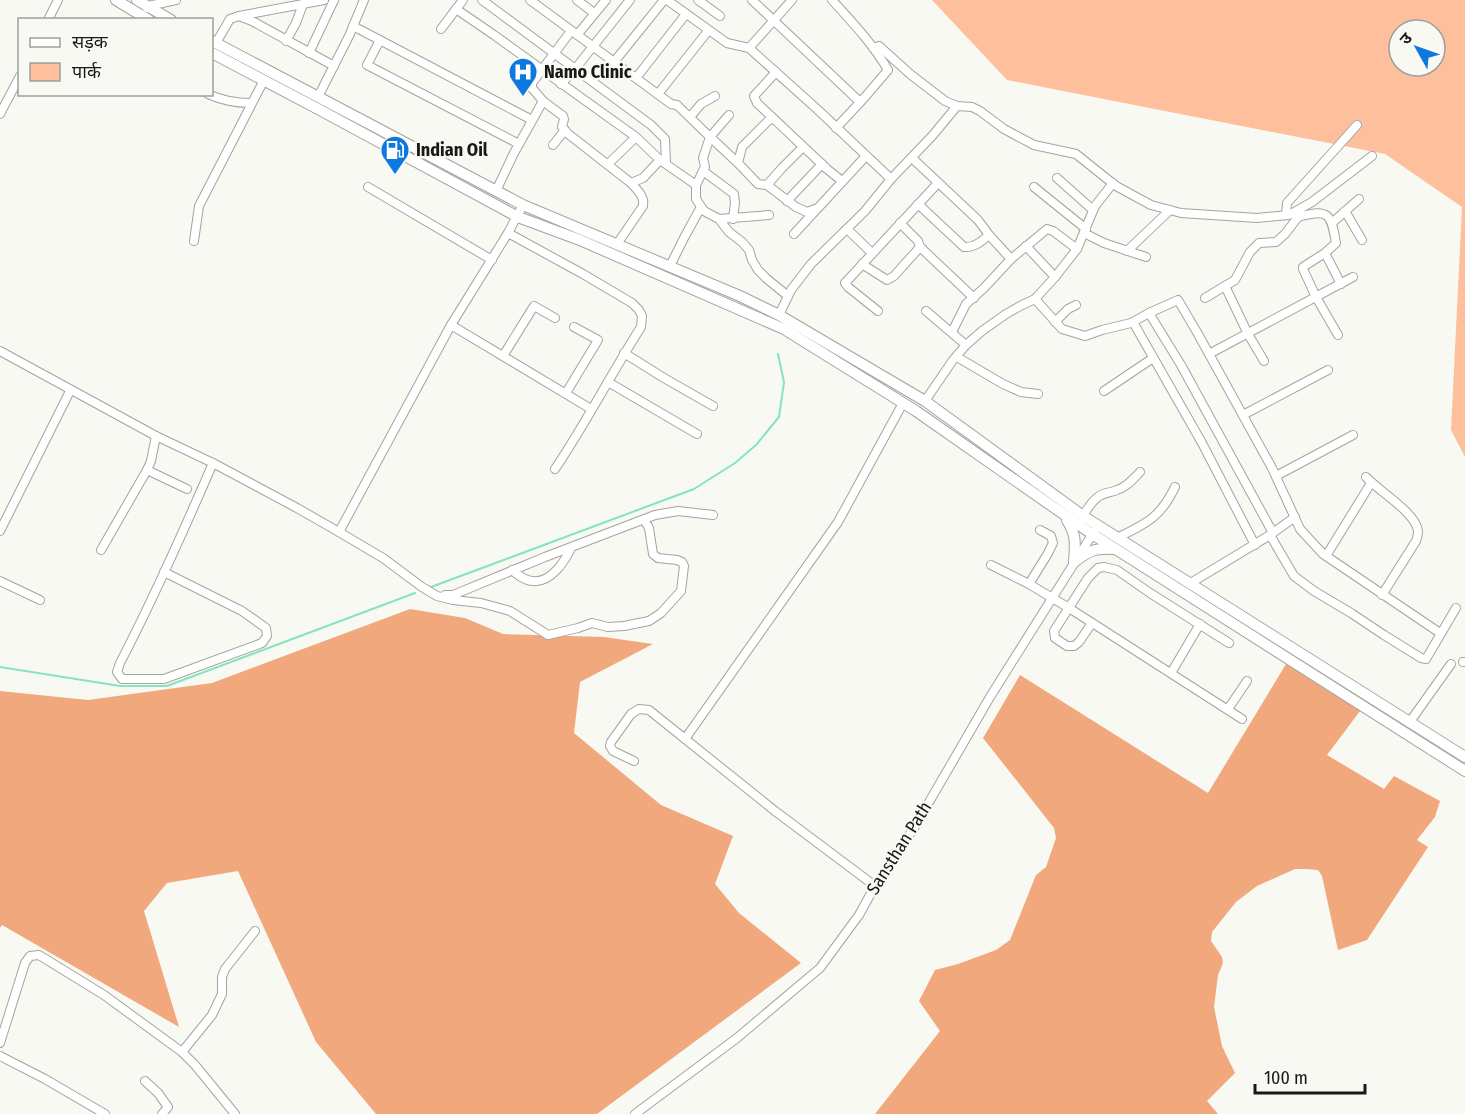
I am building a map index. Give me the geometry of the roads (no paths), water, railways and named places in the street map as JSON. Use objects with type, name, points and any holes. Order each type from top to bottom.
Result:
[{"type":"main road","points":[[116,0],[146,14],[163,18]]},
{"type":"main road","points":[[137,0],[146,14]]},
{"type":"main road","points":[[213,46],[264,80],[518,217],[580,240],[784,329],[916,411],[1064,516],[1095,530],[1116,543],[1465,771]]},
{"type":"main road","points":[[213,46],[318,97],[523,205],[740,296],[779,315],[925,401],[1083,516],[1095,530]]},
{"type":"main road","points":[[1064,516],[1074,531],[1076,540],[1074,562]]},
{"type":"main road","points":[[1074,562],[1099,548],[1116,543],[1189,584],[1465,757]]},
{"type":"street","points":[[50,18],[58,0]]},
{"type":"street","points":[[146,14],[176,0]]},
{"type":"street","points":[[213,46],[230,19],[324,0]]},
{"type":"street","points":[[309,53],[334,0]]},
{"type":"street","points":[[318,97],[364,0]]},
{"type":"street","points":[[441,29],[463,0]]},
{"type":"street","points":[[482,0],[651,125],[665,140],[663,161],[643,178],[631,183]]},
{"type":"street","points":[[530,0],[671,104],[677,105],[758,184],[767,185],[787,201],[807,212],[818,208]]},
{"type":"street","points":[[577,0],[594,13]]},
{"type":"street","points":[[606,0],[554,53],[532,83],[532,88],[543,101],[563,116],[562,127],[565,130],[631,183],[642,196],[643,207],[617,244]]},
{"type":"street","points":[[561,84],[630,0]]},
{"type":"street","points":[[614,62],[666,0],[727,44],[749,48],[891,179]]},
{"type":"street","points":[[698,0],[720,16]]},
{"type":"street","points":[[752,0],[860,102]]},
{"type":"street","points":[[749,48],[792,0]]},
{"type":"street","points":[[832,0],[854,24],[888,70],[836,128]]},
{"type":"street","points":[[286,41],[303,4]]},
{"type":"street","points":[[456,9],[636,137],[663,161],[696,185]]},
{"type":"street","points":[[636,78],[686,14]]},
{"type":"street","points":[[239,16],[334,66]]},
{"type":"street","points":[[353,26],[532,120]]},
{"type":"street","points":[[658,94],[708,30]]},
{"type":"street","points":[[380,40],[368,65],[519,144]]},
{"type":"street","points":[[873,48],[879,46],[895,62],[945,101],[957,106],[972,107],[1004,129],[1034,145],[1076,154],[1113,183],[1151,205],[1181,213],[1257,218],[1315,212],[1326,215],[1333,222],[1336,243],[1325,254],[1303,269],[1338,335]]},
{"type":"street","points":[[776,72],[754,96],[757,103],[842,181]]},
{"type":"street","points":[[0,114],[18,80]]},
{"type":"street","points":[[194,241],[199,206],[264,80]]},
{"type":"street","points":[[213,96],[224,101],[251,103]]},
{"type":"street","points":[[690,117],[701,104],[715,96]]},
{"type":"street","points":[[496,191],[543,101]]},
{"type":"street","points":[[779,315],[791,290],[811,264],[865,211],[957,106]]},
{"type":"street","points":[[729,115],[710,137],[703,158],[705,167],[696,185],[696,199],[704,211],[719,219],[729,232],[749,250],[758,270],[788,296]]},
{"type":"street","points":[[738,163],[742,147],[772,117]]},
{"type":"street","points":[[1293,215],[1287,203],[1356,125]]},
{"type":"street","points":[[553,145],[565,130]]},
{"type":"street","points":[[608,164],[636,137]]},
{"type":"street","points":[[767,185],[803,147]]},
{"type":"street","points":[[794,234],[866,156]]},
{"type":"street","points":[[1205,298],[1235,280],[1250,252],[1259,243],[1275,242],[1285,234],[1293,215],[1372,156]]},
{"type":"street","points":[[912,158],[978,220],[1011,259]]},
{"type":"street","points":[[787,201],[822,164]]},
{"type":"street","points":[[702,171],[734,194],[733,219]]},
{"type":"street","points":[[1057,178],[1093,210]]},
{"type":"street","points":[[878,311],[845,283],[938,183]]},
{"type":"street","points":[[925,401],[966,345],[1006,314],[1035,299],[1055,277],[1077,249],[1095,206],[1113,183]]},
{"type":"street","points":[[368,187],[492,260]]},
{"type":"street","points":[[1034,187],[1085,231],[1146,257]]},
{"type":"street","points":[[1333,222],[1359,199]]},
{"type":"street","points":[[918,204],[964,248],[976,245],[989,235]]},
{"type":"street","points":[[339,532],[451,326],[518,217],[523,205]]},
{"type":"street","points":[[670,266],[701,207]]},
{"type":"street","points":[[1128,251],[1170,210]]},
{"type":"street","points":[[1345,211],[1362,240]]},
{"type":"street","points":[[719,219],[769,215]]},
{"type":"street","points":[[900,223],[918,241],[920,247],[974,298]]},
{"type":"street","points":[[846,229],[872,253]]},
{"type":"street","points":[[952,332],[966,304],[1011,259],[1047,229],[1077,249]]},
{"type":"street","points":[[508,233],[583,273],[632,303],[642,316],[641,327],[555,469]]},
{"type":"street","points":[[1026,246],[1055,277]]},
{"type":"street","points":[[862,264],[887,280],[894,276],[920,247]]},
{"type":"street","points":[[1325,254],[1341,284]]},
{"type":"street","points":[[1209,354],[1353,277]]},
{"type":"street","points":[[1225,286],[1264,361]]},
{"type":"street","points":[[1035,299],[1062,329],[1085,336],[1133,322],[1178,300],[1276,476],[1300,529],[1326,556],[1440,633]]},
{"type":"street","points":[[1055,322],[1068,309],[1076,305]]},
{"type":"street","points":[[503,356],[534,306],[555,318]]},
{"type":"street","points":[[926,311],[966,345]]},
{"type":"street","points":[[1149,313],[1181,365],[1294,576],[1314,591],[1426,659],[1456,608]]},
{"type":"street","points":[[1133,322],[1202,443],[1255,545]]},
{"type":"street","points":[[451,326],[591,409]]},
{"type":"street","points":[[566,393],[598,340],[574,327]]},
{"type":"street","points":[[0,351],[156,436],[213,463],[297,508],[383,558],[437,596],[481,603],[510,611],[548,635],[592,623],[608,627],[649,621],[661,613],[681,591],[685,570],[682,562],[658,558],[653,554],[649,528],[644,519]]},
{"type":"street","points":[[624,353],[713,406]]},
{"type":"street","points":[[957,357],[1012,388],[1021,392],[1038,394]]},
{"type":"street","points":[[1104,391],[1153,358]]},
{"type":"street","points":[[1242,415],[1328,370]]},
{"type":"street","points":[[608,382],[697,434]]},
{"type":"street","points":[[0,531],[70,390]]},
{"type":"street","points":[[685,739],[838,522],[903,403]]},
{"type":"street","points":[[1276,476],[1353,435]]},
{"type":"street","points":[[101,550],[147,470],[156,436]]},
{"type":"street","points":[[164,572],[242,611],[266,628],[267,636],[262,643],[164,679],[122,679],[117,672],[148,609],[164,572],[213,463]]},
{"type":"street","points":[[147,470],[187,489]]},
{"type":"street","points":[[1083,516],[1097,497],[1105,492],[1116,491],[1128,484],[1140,472]]},
{"type":"street","points":[[1326,556],[1369,480],[1404,510],[1418,528],[1416,541],[1382,595]]},
{"type":"street","points":[[1116,543],[1155,517],[1175,487]]},
{"type":"street","points":[[437,596],[453,595],[655,515],[678,511],[713,515]]},
{"type":"street","points":[[1189,584],[1255,545],[1295,517]]},
{"type":"street","points":[[1029,584],[1053,543],[1051,537],[1040,530]]},
{"type":"street","name":"Sansthan Path","points":[[635,1114],[737,1038],[820,968],[858,915],[914,828],[990,698],[1095,530]]},
{"type":"street","points":[[512,570],[533,582],[541,581],[560,567],[571,548]]},
{"type":"street","points":[[991,565],[1053,598],[1242,719]]},
{"type":"street","points":[[1092,623],[1074,646],[1067,646],[1055,638],[1054,631],[1088,578],[1098,568],[1104,567],[1117,570],[1230,643]]},
{"type":"street","points":[[0,580],[40,600]]},
{"type":"street","points":[[1171,673],[1200,624]]},
{"type":"street","points":[[1409,723],[1451,664]]},
{"type":"street","points":[[1228,710],[1247,681]]},
{"type":"street","points":[[634,761],[613,751],[610,746],[611,742],[631,714],[639,709],[649,710],[775,812],[875,886]]},
{"type":"street","points":[[182,1052],[212,1015],[222,994],[222,977],[225,969],[255,931]]},
{"type":"street","points":[[0,1043],[25,963],[30,956],[39,955],[104,995],[182,1052],[235,1114]]},
{"type":"street","points":[[0,1056],[105,1114]]},
{"type":"street","points":[[145,1081],[168,1107],[162,1114]]},
{"type":"waterway","points":[[431,587],[694,489],[735,463],[756,445],[779,417],[784,382],[778,354]]},
{"type":"waterway","points":[[0,667],[120,686],[167,686],[415,593]]},
{"type":"place","name":"Namo Clinic","points":[[523,98]]},
{"type":"place","name":"Indian Oil","points":[[395,176]]}]
